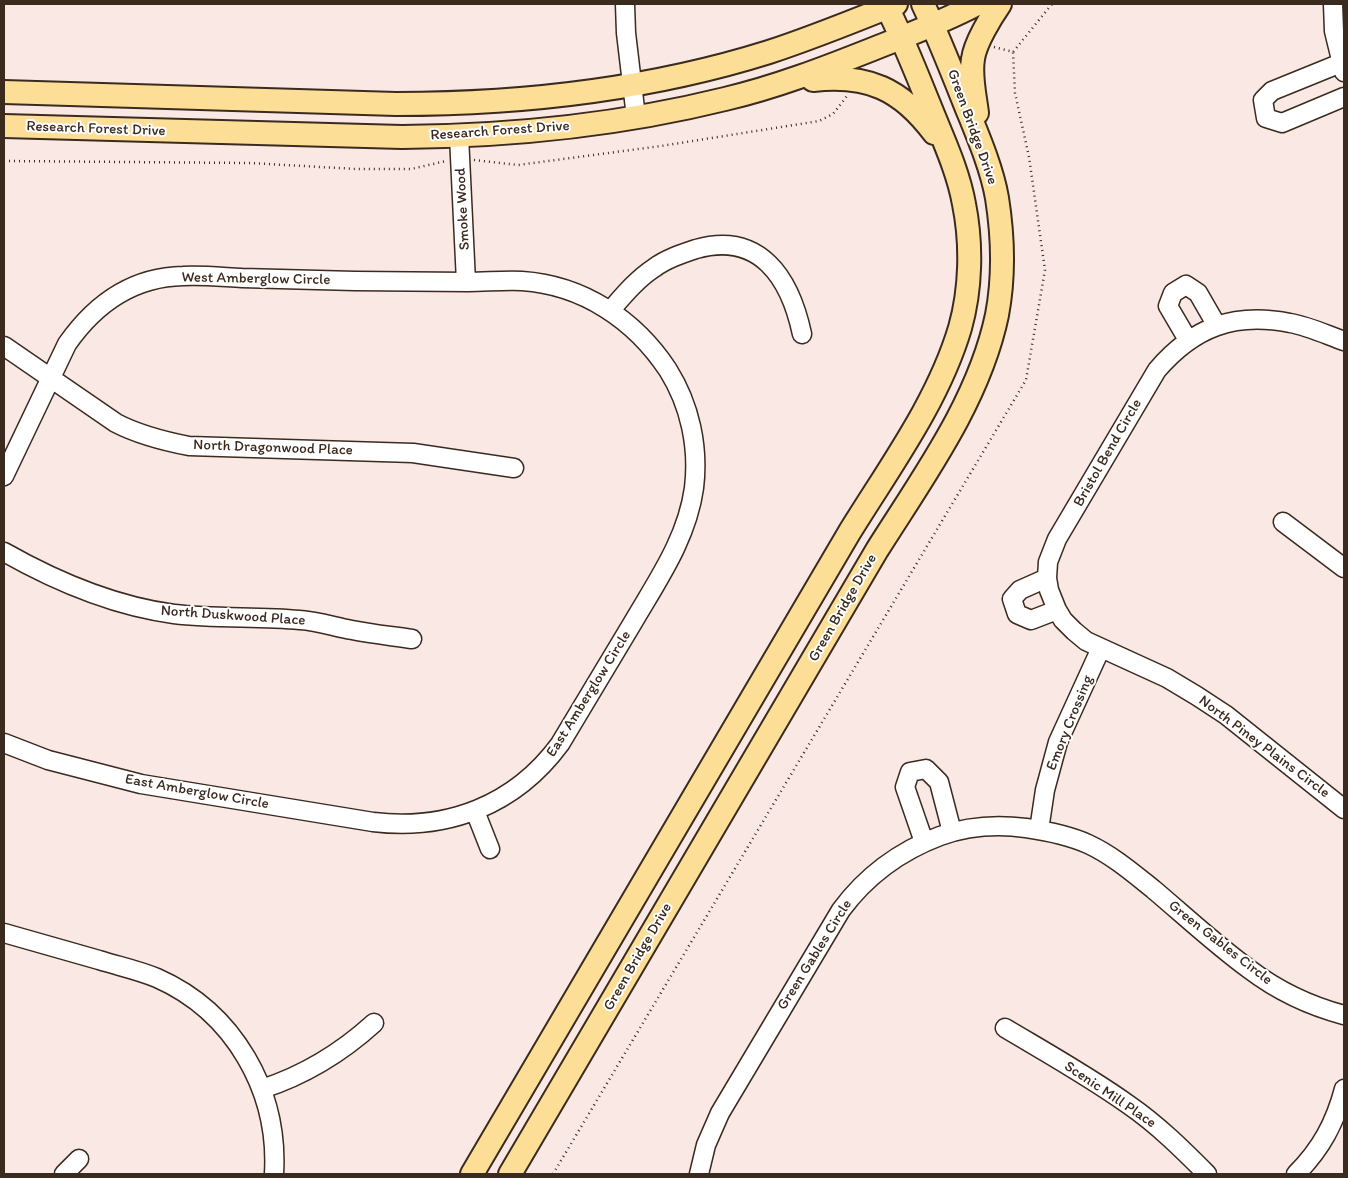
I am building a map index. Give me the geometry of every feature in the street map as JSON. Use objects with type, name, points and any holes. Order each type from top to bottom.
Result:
[{"type":"main road","name":"Green Bridge Drive","points":[[510,1174],[877,550],[928,469],[967,398],[991,338],[1001,286],[1000,229],[997,197],[981,144],[923,4]]},
{"type":"main road","name":"Research Forest Drive","points":[[4,126],[341,136],[460,136],[570,127],[636,117],[726,99],[775,85],[832,66],[902,38],[977,4]]},
{"type":"main road","points":[[981,144],[974,89],[973,59],[984,31],[1000,4]]},
{"type":"main road","name":"Research Forest Drive","points":[[4,92],[351,103],[456,104],[506,101],[568,94],[678,75],[767,52],[810,38],[892,6]]},
{"type":"main road","name":"Green Bridge Drive","points":[[472,1174],[844,542],[899,452],[937,384],[950,356],[965,308],[968,284],[968,232],[964,204],[950,155],[902,38],[892,6]]},
{"type":"main road","points":[[775,85],[836,78],[866,82],[894,93],[920,114],[950,155]]},
{"type":"street","points":[[625,4],[636,117]]},
{"type":"street","points":[[1333,4],[1334,31],[1343,68],[1272,91],[1263,100],[1266,118],[1282,123],[1344,98]]},
{"type":"street","name":"Smoke Wood","points":[[460,136],[466,282]]},
{"type":"street","points":[[610,310],[636,282],[654,267],[676,255],[705,246],[727,244],[743,248],[760,257],[776,272],[788,289],[798,313],[802,334]]},
{"type":"street","name":"West Amberglow Circle","points":[[4,476],[49,378],[67,344],[89,316],[116,295],[150,281],[181,276],[342,281],[521,281],[562,288],[579,294],[610,310]]},
{"type":"street","points":[[1188,340],[1168,306],[1173,293],[1186,285],[1198,293],[1217,326]]},
{"type":"street","name":"East Amberglow Circle","points":[[4,743],[48,760],[141,784],[393,824],[429,823],[447,820],[474,810],[507,794],[524,783],[546,762],[560,744],[669,561],[685,526],[690,508],[695,469],[695,450],[692,430],[680,393],[671,376],[648,344],[635,330],[610,310]]},
{"type":"street","name":"Bristol Bend Circle","points":[[1101,648],[1086,641],[1063,620],[1049,590],[1047,578],[1048,562],[1057,539],[1157,370],[1166,358],[1188,340],[1217,326],[1241,320],[1268,320],[1292,323],[1344,341]]},
{"type":"street","name":"North Dragonwood Place","points":[[4,346],[116,423],[129,430],[158,440],[189,446],[413,453],[514,468]]},
{"type":"street","points":[[1283,522],[1344,568]]},
{"type":"street","name":"North Duskwood Place","points":[[4,552],[42,574],[76,588],[110,600],[153,610],[203,616],[301,620],[412,639]]},
{"type":"street","points":[[1047,578],[1020,590],[1012,599],[1017,614],[1031,620],[1057,610]]},
{"type":"street","name":"North Piney Plains Circle","points":[[1101,648],[1167,678],[1226,715],[1344,809]]},
{"type":"street","name":"Emory Crossing","points":[[1039,830],[1045,790],[1058,742],[1101,648]]},
{"type":"street","points":[[924,842],[905,787],[910,772],[926,769],[939,782],[952,832]]},
{"type":"street","points":[[474,810],[490,849]]},
{"type":"street","name":"Green Gables Circle","points":[[698,1174],[706,1145],[720,1113],[841,910],[858,888],[887,863],[924,842],[952,832],[989,826],[1011,826],[1057,833],[1088,844],[1130,871],[1257,974],[1285,992],[1312,1005],[1344,1015]]},
{"type":"street","points":[[4,933],[138,971],[176,988],[195,1001],[221,1024],[246,1057],[262,1089],[272,1121],[274,1174]]},
{"type":"street","points":[[262,1089],[306,1072],[359,1037],[374,1023]]},
{"type":"street","name":"Scenic Mill Place","points":[[1005,1028],[1100,1085],[1131,1106],[1207,1174]]},
{"type":"street","points":[[1296,1174],[1323,1143],[1334,1120],[1344,1088]]},
{"type":"street","points":[[64,1174],[79,1159]]},
{"type":"path","points":[[554,1174],[1026,380],[1045,270],[1029,157],[1014,93],[1013,52]]}]
